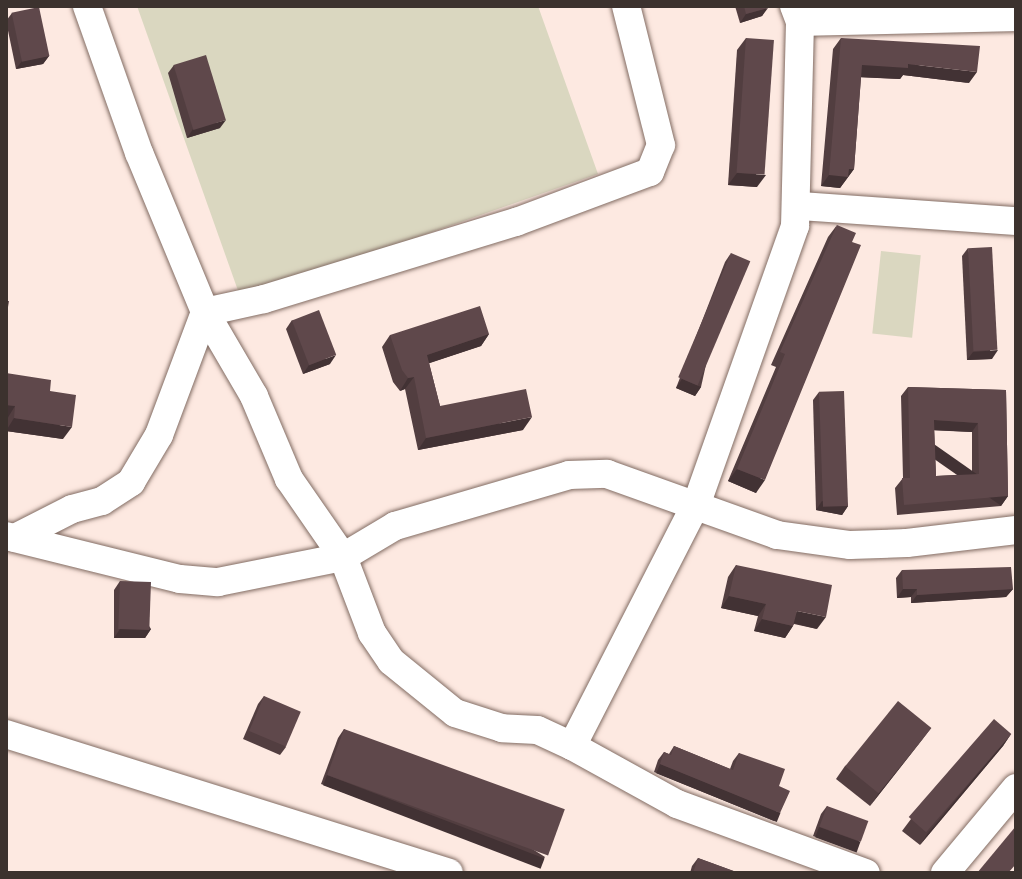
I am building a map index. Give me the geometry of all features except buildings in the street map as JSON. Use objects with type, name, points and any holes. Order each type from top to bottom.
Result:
[{"type":"street","points":[[87,6],[139,153],[205,312],[254,396],[289,479],[343,557],[372,633],[418,686],[481,723],[537,730],[701,814],[866,873]]},
{"type":"street","points":[[205,312],[264,299],[516,222],[650,172],[661,145],[626,6]]},
{"type":"street","points":[[572,746],[697,502],[800,206],[797,14],[1016,17]]},
{"type":"street","points":[[800,206],[1016,221]]},
{"type":"street","points":[[10,537],[72,509],[102,501],[131,482],[159,435],[205,312]]},
{"type":"street","points":[[10,537],[180,579],[218,582],[343,557],[395,526],[569,475],[607,474],[697,502],[777,535],[850,545],[971,539],[1016,530]]},
{"type":"street","points":[[6,734],[449,873]]},
{"type":"street","points":[[945,873],[1016,788]]},
{"type":"shaded area","points":[[137,6],[538,6],[598,174],[241,299]]},
{"type":"shaded area","points":[[881,251],[921,255],[912,338],[872,334]]}]
